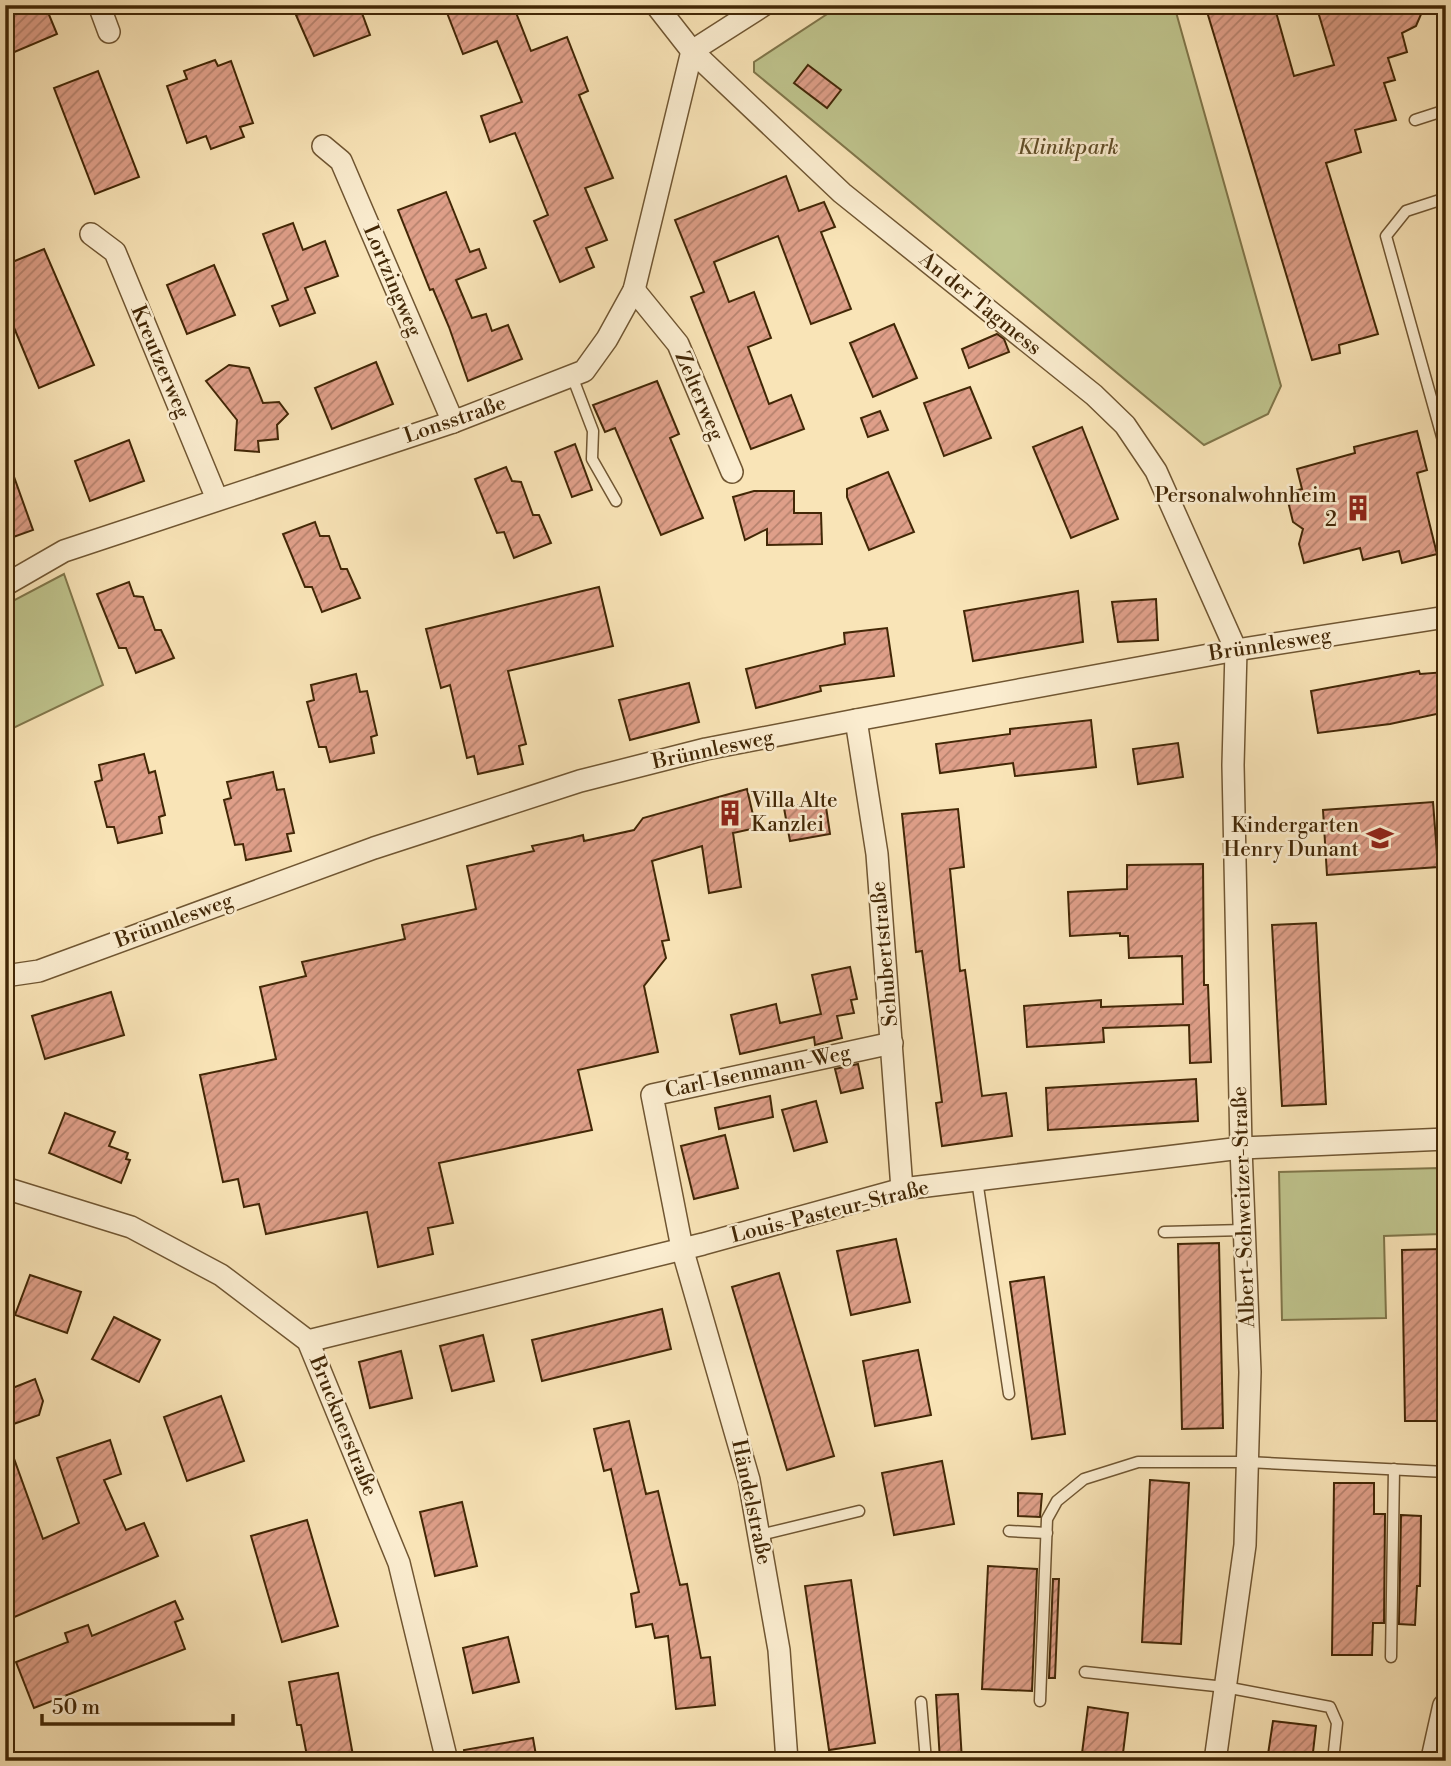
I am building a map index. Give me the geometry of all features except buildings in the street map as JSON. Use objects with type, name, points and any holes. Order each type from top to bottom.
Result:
[{"type":"street","points":[[99,5],[108,32]]},
{"type":"street","name":"An der Tagmess","points":[[656,5],[692,51],[842,193],[1094,395],[1125,425],[1156,471],[1236,650]]},
{"type":"street","points":[[692,51],[764,5]]},
{"type":"street","name":"Lonsstraße","points":[[5,585],[64,551],[453,422],[584,371],[607,339],[634,290],[692,51]]},
{"type":"street","name":"Lortzingweg","points":[[323,146],[341,161],[453,422]]},
{"type":"street","name":"Kreutzerweg","points":[[91,234],[115,252],[217,499]]},
{"type":"street","name":"Zelterweg","points":[[634,290],[678,344],[732,472]]},
{"type":"street","name":"Brünnlesweg","points":[[5,976],[39,971],[374,848],[580,781],[706,749],[1236,650],[1446,617]]},
{"type":"street","name":"Albert-Schweitzer-Straße","points":[[1215,1761],[1245,1545],[1250,1372],[1241,1148],[1233,765],[1236,650]]},
{"type":"street","name":"Schubertstraße","points":[[856,720],[877,855],[902,1189]]},
{"type":"street","name":"Carl-Isenmann-Weg","points":[[682,1248],[652,1095],[892,1043]]},
{"type":"street","name":"Louis-Pasteur-Straße","points":[[308,1341],[682,1248],[902,1189],[1241,1148],[1446,1139]]},
{"type":"street","name":"Brucknerstraße","points":[[5,1188],[131,1227],[221,1275],[308,1341],[399,1563],[447,1761]]},
{"type":"street","name":"Händelstraße","points":[[682,1248],[749,1480],[779,1650],[787,1761]]},
{"type":"street","points":[[1434,1761],[1446,1707]]},
{"type":"lane","points":[[1415,120],[1446,110]]},
{"type":"lane","points":[[1446,198],[1405,211],[1386,236],[1446,451]]},
{"type":"lane","points":[[572,376],[593,431],[592,459],[617,501]]},
{"type":"lane","points":[[977,1180],[1009,1394]]},
{"type":"lane","points":[[1164,1232],[1244,1230]]},
{"type":"lane","points":[[1040,1701],[1047,1519],[1069,1489],[1114,1467],[1138,1462],[1247,1462],[1446,1472]]},
{"type":"lane","points":[[1391,1657],[1394,1469]]},
{"type":"lane","points":[[760,1535],[859,1511]]},
{"type":"lane","points":[[1009,1531],[1047,1533]]},
{"type":"lane","points":[[1085,1672],[1225,1687],[1329,1707],[1337,1723],[1333,1761]]},
{"type":"lane","points":[[921,1702],[926,1761]]},
{"type":"green space","name":"Klinikpark","points":[[841,5],[1174,5],[1281,386],[1268,414],[1204,445],[754,72],[754,62]]},
{"type":"green space","points":[[64,574],[103,685],[5,732],[5,605]]},
{"type":"green space","points":[[1440,1168],[1441,1234],[1384,1236],[1386,1318],[1282,1320],[1279,1172]]},
{"type":"place","name":"Personalwohnheim 2","points":[[1358,508]]},
{"type":"place","name":"Villa Alte Kanzlei","points":[[730,813]]},
{"type":"place","name":"Kindergarten Henry Dunant","points":[[1380,838]]}]
